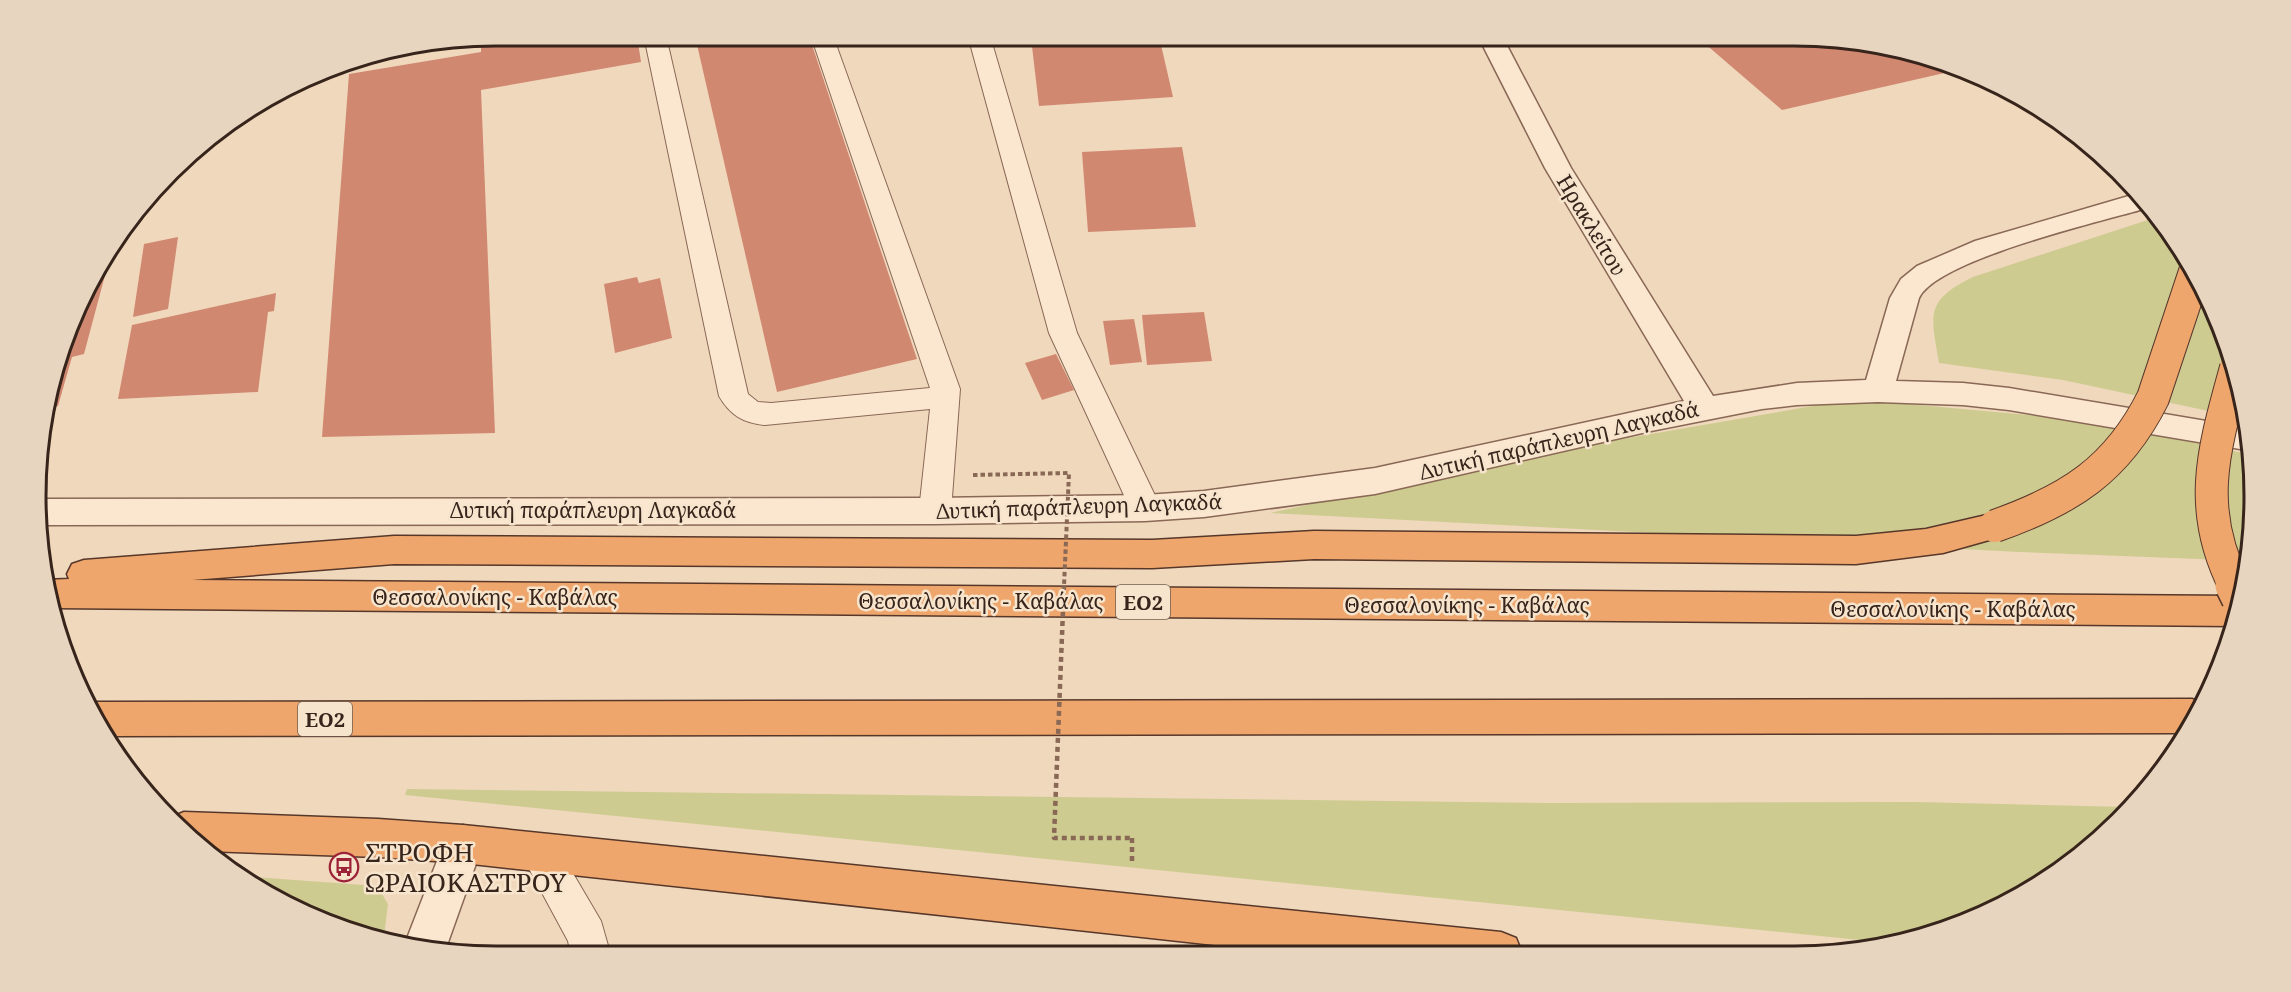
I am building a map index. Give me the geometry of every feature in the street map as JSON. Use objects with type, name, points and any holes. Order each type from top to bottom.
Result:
[{"type":"highway","points":[[54,577],[394,549],[1152,554],[1314,545],[1856,550],[1919,545],[1954,539],[2044,508],[2078,489],[2109,462],[2134,434],[2153,398],[2190,283]]},
{"type":"highway","points":[[2231,389],[2211,492],[2212,520],[2220,553],[2236,586]]},
{"type":"highway","name":"Θεσσαλονίκης - Καβάλας","points":[[57,593],[2229,611]]},
{"type":"highway","name":"ΕΟ2","points":[[106,719],[2187,716]]},
{"type":"highway","points":[[197,831],[378,838],[463,844],[540,854],[1433,946]]},
{"type":"street","name":"Ηρακλείτου","points":[[1495,46],[1558,168],[1704,408]]},
{"type":"street","points":[[1878,391],[1902,305],[1911,286],[1950,261],[2135,203]]},
{"type":"street","name":"Δυτική παράπλευρη Λαγκαδά","points":[[47,512],[935,511],[1145,508],[1266,498],[1375,481],[1704,408],[1797,394],[1878,391],[1963,394],[2009,399],[2241,438]]},
{"type":"street","points":[[427,940],[463,844]]},
{"type":"lane","points":[[657,46],[734,396],[739,405],[746,411],[771,414],[946,397]]},
{"type":"lane","points":[[825,46],[946,397],[935,511]]},
{"type":"lane","points":[[982,46],[1063,333],[1145,508]]},
{"type":"lane","points":[[540,854],[587,935],[589,946]]},
{"type":"path","points":[[973,475],[1068,472],[1054,838],[1132,838]]},
{"type":"shaded area","points":[[2150,219],[2184,271],[2210,324],[2221,352],[2238,417],[2063,380],[1939,363],[1933,321],[1935,311],[1946,294],[1973,277]]},
{"type":"shaded area","points":[[1853,399],[2095,421],[2243,453],[2244,525],[2241,555],[2240,561],[2019,552],[1270,513],[1564,449]]},
{"type":"shaded area","points":[[407,789],[1549,803],[1915,802],[2120,807],[2069,853],[2045,870],[1994,899],[1939,922],[1864,940],[405,795]]},
{"type":"shaded area","points":[[258,877],[377,886],[388,904],[385,931],[324,911]]},
{"type":"building","points":[[639,46],[641,62],[481,90],[495,433],[322,437],[349,74],[481,52],[481,47]]},
{"type":"building","points":[[697,46],[812,46],[917,359],[777,392]]},
{"type":"building","points":[[1032,46],[1161,46],[1173,97],[1039,106]]},
{"type":"building","points":[[1708,46],[1795,46],[1854,50],[1883,55],[1946,73],[1782,110]]},
{"type":"building","points":[[1182,147],[1196,227],[1088,232],[1082,152]]},
{"type":"building","points":[[178,237],[168,309],[133,317],[144,244]]},
{"type":"building","points":[[105,274],[84,354],[72,357],[58,406],[55,407],[70,352]]},
{"type":"building","points":[[637,277],[639,283],[660,278],[672,338],[615,353],[604,284]]},
{"type":"building","points":[[276,293],[274,311],[268,312],[258,392],[118,399],[132,325]]},
{"type":"building","points":[[1204,312],[1212,361],[1147,365],[1142,315]]},
{"type":"building","points":[[1134,319],[1142,362],[1110,365],[1103,321]]},
{"type":"building","points":[[1056,354],[1074,390],[1042,400],[1025,363]]},
{"type":"place","name":"ΣΤΡΟΦΗ ΩΡΑΙΟΚΑΣΤΡΟΥ","points":[[344,867]]}]
